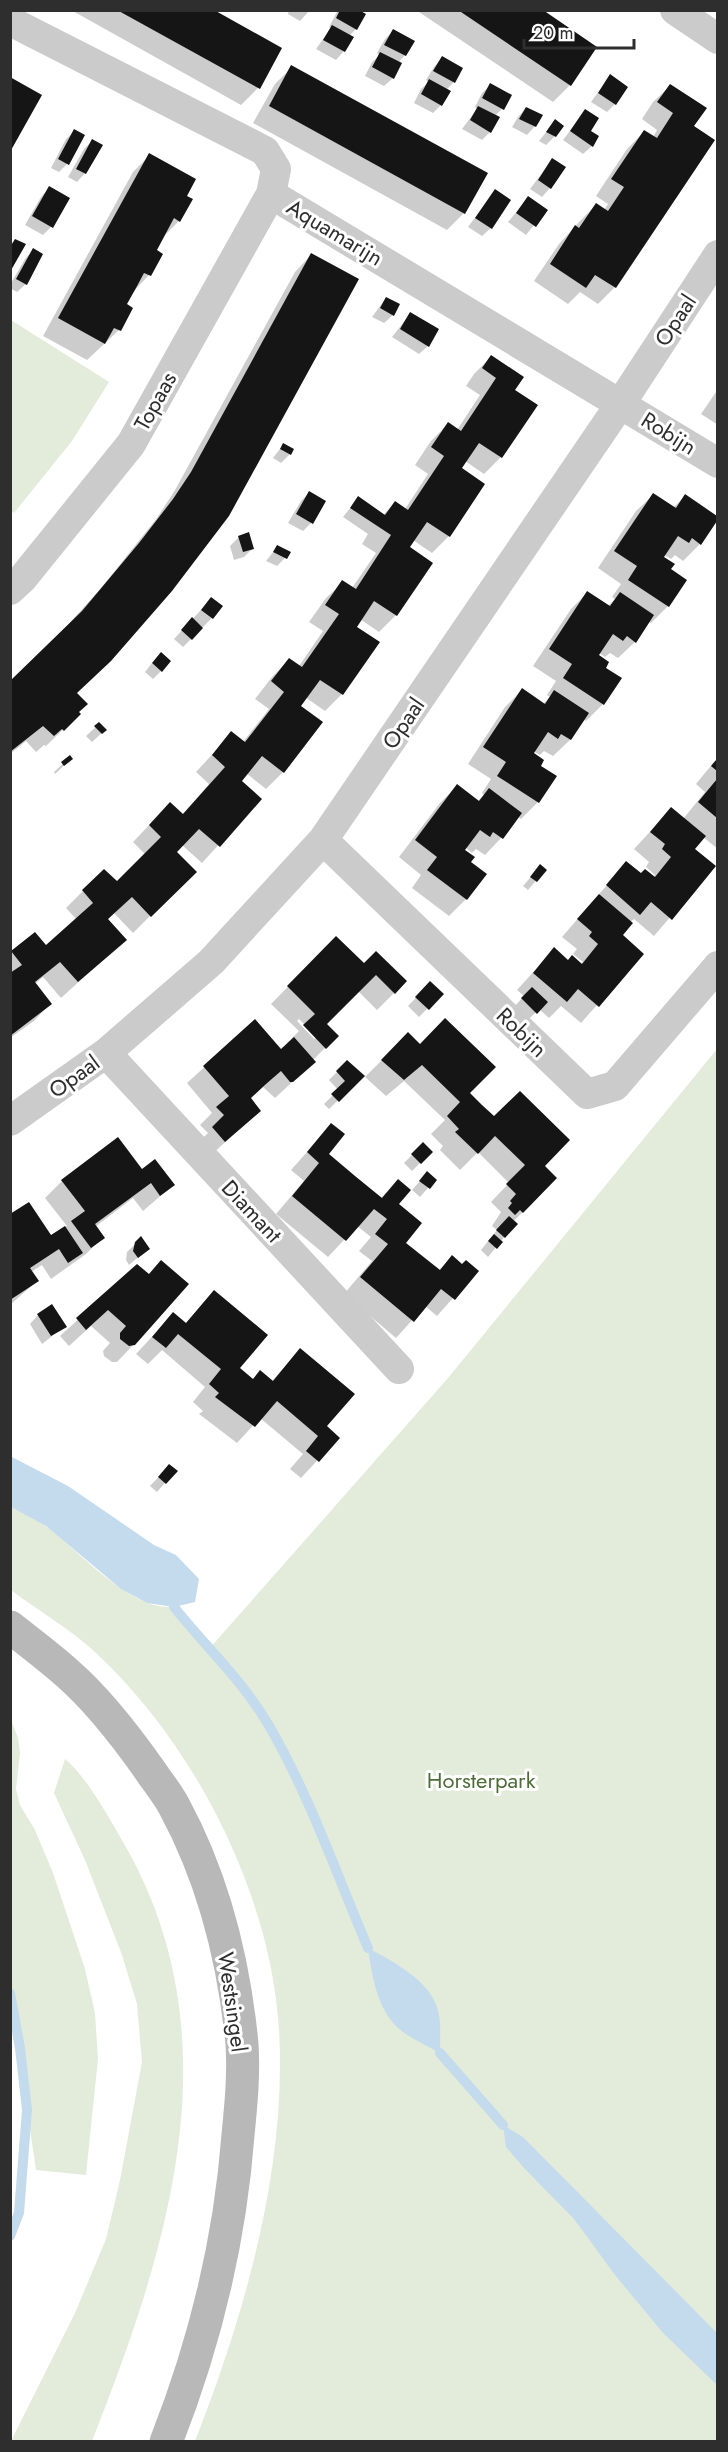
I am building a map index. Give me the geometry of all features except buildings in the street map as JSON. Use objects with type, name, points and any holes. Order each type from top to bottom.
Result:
[{"type":"street","points":[[675,10],[717,39]]},
{"type":"street","name":"Aquamarijn","points":[[10,21],[265,151],[276,170],[271,194],[621,403]]},
{"type":"street","name":"Topaas","points":[[10,590],[131,444],[271,194]]},
{"type":"street","name":"Opaal","points":[[10,1121],[106,1053],[211,962],[323,840],[621,403],[717,255]]},
{"type":"street","name":"Robijn","points":[[621,403],[717,463]]},
{"type":"street","name":"Robijn","points":[[323,840],[587,1094],[615,1086],[717,966]]},
{"type":"street","name":"Diamant","points":[[106,1053],[399,1369]]},
{"type":"street","name":"Westsingel","points":[[10,1627],[68,1674],[124,1733],[173,1805],[200,1860],[222,1922],[242,2046],[241,2102],[235,2175],[219,2272],[185,2393],[166,2442]]},
{"type":"green space","points":[[11,320],[109,382],[72,441],[14,513],[10,510]]},
{"type":"green space","name":"Horsterpark","points":[[717,1049],[717,2441],[195,2441],[246,2291],[269,2187],[280,2082],[279,2030],[271,1969],[256,1909],[234,1852],[207,1797],[171,1739],[143,1703],[96,1653],[11,1590],[11,1507],[47,1527],[109,1580],[127,1592],[145,1602],[163,1607],[179,1605],[209,1649],[448,1378]]},
{"type":"green space","points":[[11,1720],[18,1738],[20,1753],[16,1789],[20,1805],[35,1830],[53,1873],[85,1969],[95,2013],[98,2059],[86,2175],[36,2170],[21,2069],[15,2003],[11,1989]]},
{"type":"green space","points":[[65,1759],[91,1789],[127,1849],[160,1922],[178,1996],[183,2071],[178,2146],[165,2221],[144,2295],[92,2441],[11,2441],[75,2313],[106,2239],[120,2180],[142,2062],[137,2004],[122,1955],[85,1860],[54,1793]]},
{"type":"water","points":[[10,1456],[68,1486],[154,1545],[176,1555],[199,1579],[195,1602],[174,1607],[147,1603],[121,1589],[46,1526],[11,1507]]},
{"type":"water","points":[[368,1948],[411,1974],[436,2003],[439,2015],[440,2053],[403,2032],[394,2024],[382,2005],[374,1983]]},
{"type":"water","points":[[503,2125],[523,2137],[717,2333],[717,2385],[663,2333],[615,2275],[574,2219],[506,2147]]},
{"type":"waterway","points":[[174,1607],[235,1678],[268,1724],[309,1806],[368,1948]]},
{"type":"waterway","points":[[10,1993],[20,2048],[27,2110],[19,2213],[10,2236]]},
{"type":"waterway","points":[[440,2053],[503,2125]]}]
